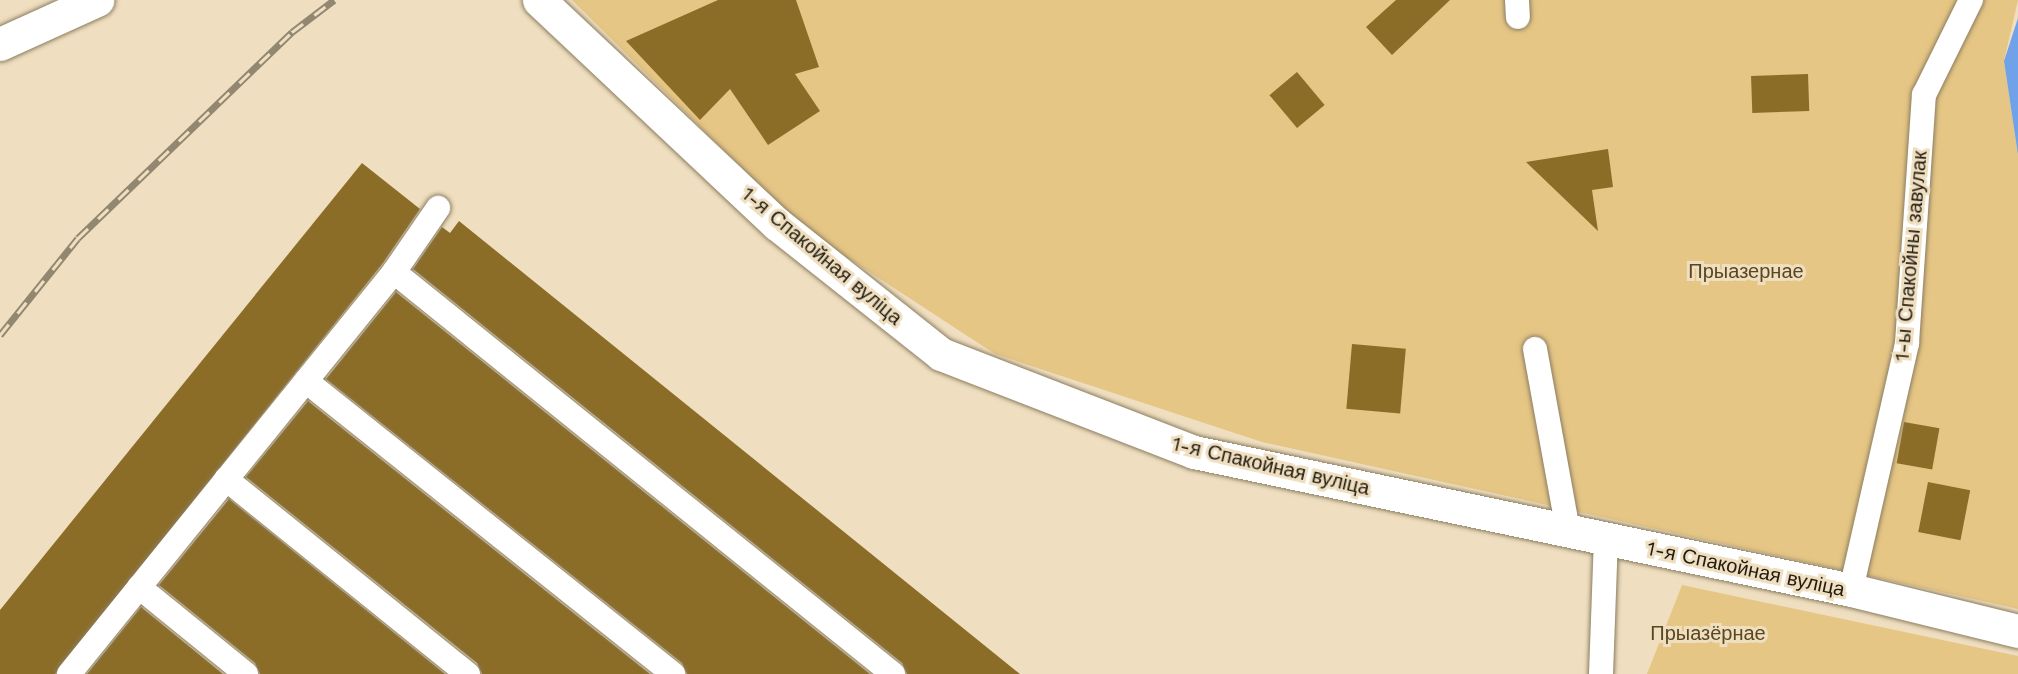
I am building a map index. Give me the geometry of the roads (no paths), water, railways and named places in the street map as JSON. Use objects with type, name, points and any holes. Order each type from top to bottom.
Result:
[{"type":"street","points":[[0,44],[97,0]]},
{"type":"street","name":"1-я Спакойная вуліца","points":[[550,3],[777,224],[941,354],[1194,452],[1851,590],[2018,632]]},
{"type":"lane","name":"1-ы Спакойны завулак","points":[[1851,590],[1907,343],[1923,95],[1971,0]]},
{"type":"lane","points":[[69,674],[394,272],[438,208]]},
{"type":"lane","points":[[394,272],[893,674]]},
{"type":"lane","points":[[1534,349],[1568,531]]},
{"type":"lane","points":[[306,381],[673,674]]},
{"type":"lane","points":[[226,479],[468,674]]},
{"type":"lane","points":[[1601,674],[1606,540]]},
{"type":"lane","points":[[139,587],[246,674]]},
{"type":"water","points":[[2018,18],[2018,155],[2004,61]]},
{"type":"railway","points":[[0,335],[78,238],[292,32],[334,0]]},
{"type":"park label","name":"Прыазернае","points":[[1746,271]]},
{"type":"park label","name":"Прыазёрнае","points":[[1708,633]]}]
